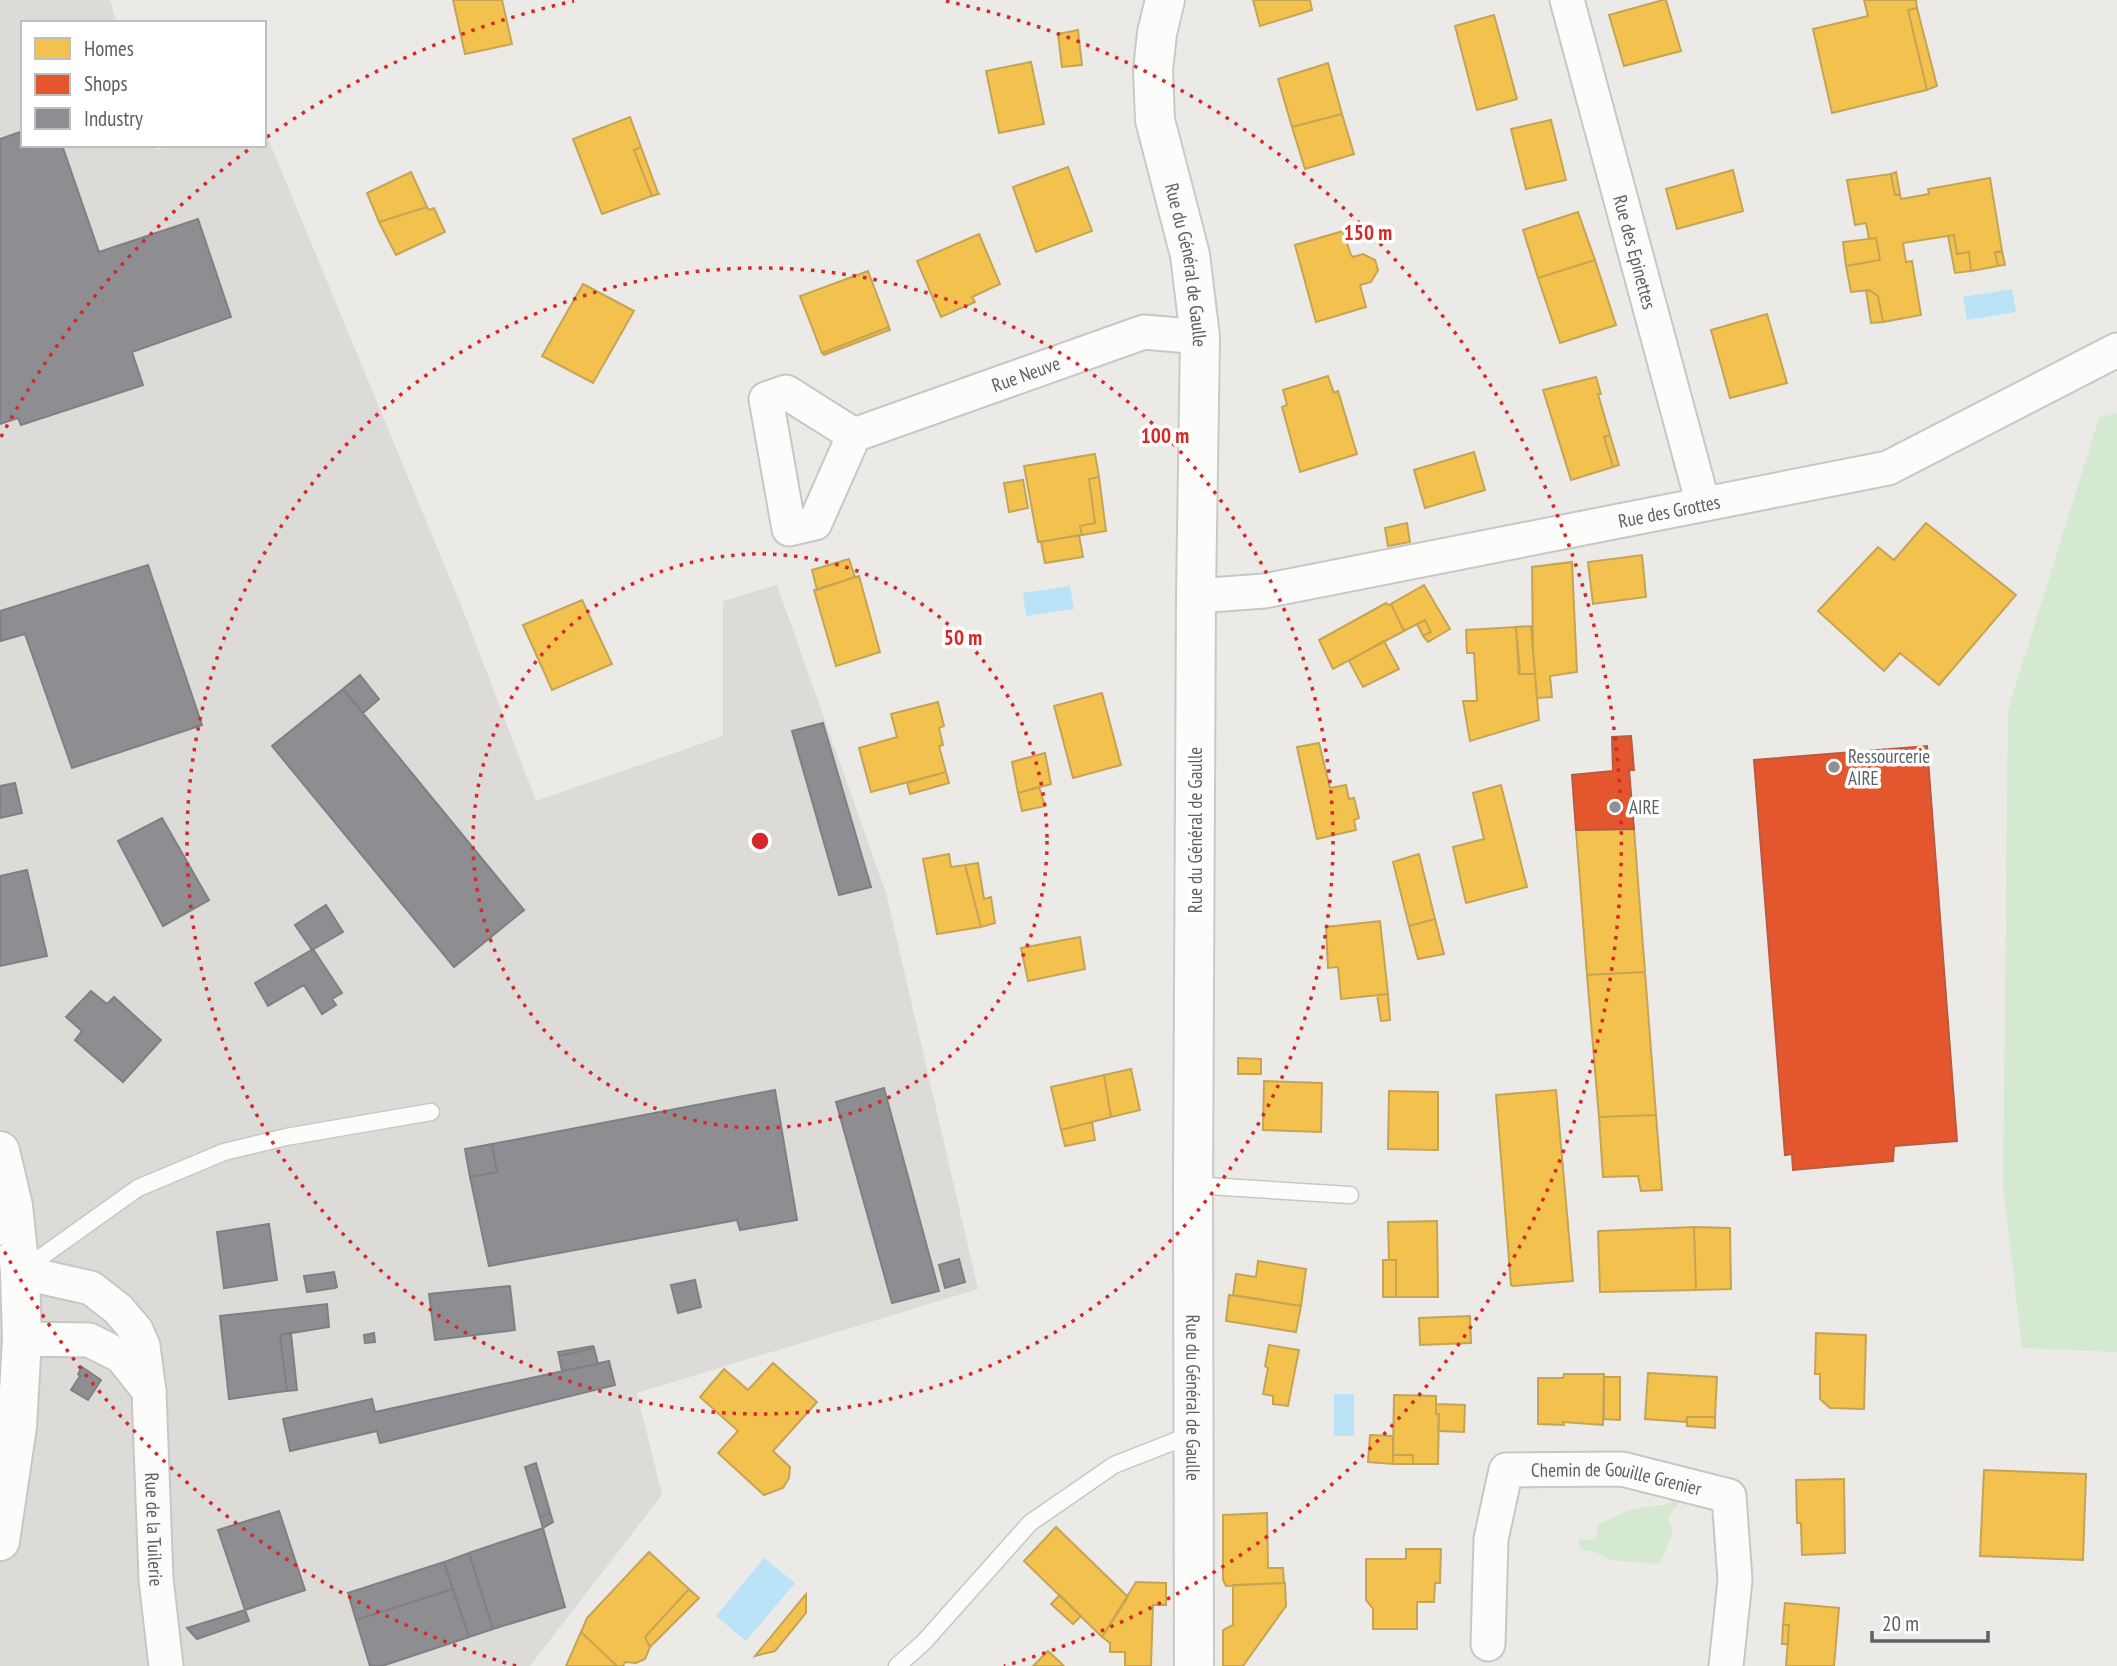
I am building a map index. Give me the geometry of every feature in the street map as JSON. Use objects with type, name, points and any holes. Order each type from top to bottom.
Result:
[{"type":"main road","name":"Rue du Général de Gaulle","points":[[1165,0],[1157,33],[1153,70],[1155,120],[1190,255],[1200,337],[1196,596],[1194,1666]]},
{"type":"main road","points":[[0,1151],[13,1206],[20,1272],[22,1339],[17,1426],[0,1541]]},
{"type":"street","name":"Rue des Epinettes","points":[[1567,0],[1703,503]]},
{"type":"street","name":"Rue Neuve","points":[[854,435],[1144,332],[1200,337]]},
{"type":"street","name":"Rue des Grottes","points":[[1196,596],[1264,591],[1888,468],[2117,350]]},
{"type":"street","name":"Rue de la Tuilerie","points":[[20,1272],[91,1288],[118,1309],[136,1330],[143,1346],[149,1391],[156,1578],[166,1666]]},
{"type":"street","points":[[22,1339],[89,1340],[121,1356],[149,1391]]},
{"type":"street","name":"Chemin de Gouille Grenier","points":[[1488,1644],[1491,1539],[1506,1470],[1622,1469],[1729,1496],[1735,1580],[1726,1666]]},
{"type":"lane","points":[[20,1272],[138,1188],[224,1152],[286,1136],[431,1112]]},
{"type":"lane","points":[[1194,1185],[1350,1195]]},
{"type":"lane","points":[[897,1666],[924,1642],[1030,1523],[1114,1465],[1194,1433]]},
{"type":"shaded area","points":[[0,0],[110,0],[116,21],[21,21],[21,147],[157,147],[158,150],[165,147],[266,147],[266,134],[463,610],[536,801],[723,736],[723,601],[777,585],[886,893],[978,1289],[637,1393],[662,1495],[530,1666],[0,1666]]},
{"type":"green space","points":[[2117,413],[2117,1352],[2022,1348],[2003,1185],[2008,710],[2099,418]]},
{"type":"green space","points":[[1675,1494],[1686,1494],[1668,1517],[1673,1532],[1660,1564],[1609,1560],[1598,1553],[1580,1549],[1579,1539],[1595,1540],[1599,1524],[1632,1510],[1667,1505]]},
{"type":"water","points":[[2012,289],[2016,312],[1967,320],[1963,297]]},
{"type":"water","points":[[1070,586],[1074,609],[1026,616],[1023,593]]},
{"type":"water","points":[[1334,1394],[1354,1394],[1354,1436],[1334,1436]]},
{"type":"water","points":[[764,1558],[795,1583],[746,1641],[716,1616]]},
{"type":"building: Homes","points":[[453,0],[502,0],[512,44],[465,54]]},
{"type":"building: Homes","points":[[1253,0],[1310,0],[1312,10],[1260,26]]},
{"type":"building: Homes","points":[[1666,0],[1681,51],[1624,66],[1609,15]]},
{"type":"building: Homes","points":[[1864,0],[1916,0],[1917,8],[1908,10],[1927,90],[1832,113],[1813,29],[1868,16]]},
{"type":"building: Homes","points":[[1917,8],[1937,86],[1927,90],[1908,10]]},
{"type":"building: Homes","points":[[1494,15],[1517,99],[1477,110],[1455,26]]},
{"type":"building: Homes","points":[[1078,30],[1082,65],[1062,67],[1058,34]]},
{"type":"building: Homes","points":[[1031,62],[1044,124],[999,133],[986,71]]},
{"type":"building: Homes","points":[[1328,63],[1342,114],[1292,127],[1278,79]]},
{"type":"building: Homes","points":[[1342,114],[1354,154],[1305,169],[1292,127]]},
{"type":"building: Homes","points":[[630,117],[641,147],[634,150],[652,196],[602,214],[573,139]]},
{"type":"building: Homes","points":[[1551,120],[1566,180],[1526,189],[1511,129]]},
{"type":"building: Homes","points":[[641,147],[659,194],[652,196],[634,150]]},
{"type":"building: Homes","points":[[1068,167],[1092,231],[1036,252],[1013,187]]},
{"type":"building: Homes","points":[[1733,170],[1743,211],[1677,229],[1666,189]]},
{"type":"building: Homes","points":[[411,172],[427,207],[379,222],[367,193]]},
{"type":"building: Homes","points":[[1896,172],[1900,194],[1895,195],[1891,174]]},
{"type":"building: Homes","points":[[1891,174],[1895,195],[1900,194],[1901,199],[1929,194],[1928,189],[1990,178],[2002,251],[1995,252],[1998,266],[1971,271],[1969,252],[1957,254],[1954,235],[1903,243],[1906,262],[1912,261],[1921,315],[1883,322],[1878,296],[1869,290],[1851,292],[1846,266],[1880,260],[1876,238],[1869,239],[1866,223],[1855,225],[1847,180]]},
{"type":"building: Homes","points":[[427,207],[429,210],[434,208],[445,232],[396,255],[379,222]]},
{"type":"building: Homes","points":[[1578,212],[1595,260],[1538,278],[1523,230]]},
{"type":"building: Homes","points":[[1343,231],[1351,255],[1353,257],[1363,254],[1375,260],[1378,270],[1371,282],[1360,285],[1366,307],[1316,322],[1295,245]]},
{"type":"building: Homes","points":[[979,234],[1000,284],[972,297],[975,302],[941,317],[917,261]]},
{"type":"building: Homes","points":[[1954,235],[1957,254],[1969,252],[1971,271],[1955,273],[1948,236]]},
{"type":"building: Homes","points":[[1876,238],[1880,260],[1846,266],[1843,242]]},
{"type":"building: Homes","points":[[2002,251],[2005,265],[1998,266],[1995,252]]},
{"type":"building: Homes","points":[[1595,260],[1616,325],[1560,343],[1538,278]]},
{"type":"building: Homes","points":[[868,271],[889,327],[822,353],[800,296]]},
{"type":"building: Homes","points":[[583,284],[634,311],[593,383],[542,356]]},
{"type":"building: Homes","points":[[1866,290],[1878,296],[1883,322],[1871,323]]},
{"type":"building: Homes","points":[[1767,314],[1787,383],[1730,398],[1711,330]]},
{"type":"building: Homes","points":[[889,327],[890,330],[824,355],[822,353]]},
{"type":"building: Homes","points":[[1328,376],[1334,393],[1338,391],[1357,454],[1300,472],[1282,407],[1287,405],[1283,390]]},
{"type":"building: Homes","points":[[1596,377],[1610,435],[1604,437],[1613,467],[1571,480],[1543,390]]},
{"type":"building: Homes","points":[[1610,435],[1619,465],[1613,467],[1604,437]]},
{"type":"building: Homes","points":[[1474,452],[1485,490],[1425,508],[1414,470]]},
{"type":"building: Homes","points":[[1095,454],[1099,477],[1089,479],[1095,523],[1080,526],[1082,535],[1038,542],[1024,466]]},
{"type":"building: Homes","points":[[1099,477],[1106,531],[1082,535],[1080,526],[1095,523],[1089,479]]},
{"type":"building: Homes","points":[[1023,480],[1028,508],[1009,512],[1004,483]]},
{"type":"building: Homes","points":[[1407,523],[1410,542],[1388,546],[1385,528]]},
{"type":"building: Homes","points":[[1926,523],[2016,595],[1939,685],[1900,653],[1884,671],[1818,611],[1878,547],[1894,560]]},
{"type":"building: Homes","points":[[1079,535],[1083,557],[1045,563],[1041,542]]},
{"type":"building: Homes","points":[[1642,555],[1646,597],[1593,604],[1588,562]]},
{"type":"building: Homes","points":[[849,559],[855,577],[817,590],[812,570]]},
{"type":"building: Homes","points":[[1572,562],[1577,672],[1550,676],[1552,697],[1537,698],[1533,650],[1532,567]]},
{"type":"building: Homes","points":[[859,576],[880,652],[836,666],[814,590]]},
{"type":"building: Homes","points":[[1424,585],[1450,629],[1428,642],[1423,636],[1431,632],[1425,620],[1404,631],[1391,604]]},
{"type":"building: Homes","points":[[582,600],[612,664],[552,690],[523,625]]},
{"type":"building: Homes","points":[[1386,603],[1391,604],[1404,631],[1333,669],[1319,640]]},
{"type":"building: Homes","points":[[1425,620],[1431,632],[1423,636],[1417,624]]},
{"type":"building: Homes","points":[[1531,626],[1535,674],[1520,674],[1516,627]]},
{"type":"building: Homes","points":[[1516,627],[1519,674],[1535,674],[1539,720],[1470,741],[1463,701],[1477,701],[1474,653],[1467,653],[1466,630]]},
{"type":"building: Homes","points":[[1384,641],[1399,669],[1363,687],[1349,661]]},
{"type":"building: Homes","points":[[1102,693],[1121,765],[1073,778],[1054,706]]},
{"type":"building: Homes","points":[[938,702],[944,726],[939,728],[943,745],[939,746],[946,772],[871,792],[859,748],[897,737],[891,714]]},
{"type":"building: Homes","points":[[1319,743],[1330,788],[1346,785],[1349,799],[1354,798],[1359,818],[1354,820],[1356,830],[1317,839],[1297,747]]},
{"type":"building: Homes","points":[[1045,753],[1051,784],[1018,793],[1012,762]]},
{"type":"building: Homes","points":[[946,772],[949,783],[910,794],[907,783]]},
{"type":"building: Homes","points":[[1501,785],[1527,887],[1466,903],[1453,847],[1484,839],[1473,793]]},
{"type":"building: Homes","points":[[1039,787],[1045,806],[1022,811],[1018,793]]},
{"type":"building: Homes","points":[[1634,829],[1645,972],[1587,975],[1576,830]]},
{"type":"building: Homes","points":[[949,854],[951,867],[965,865],[981,927],[937,934],[923,859]]},
{"type":"building: Homes","points":[[1419,854],[1435,919],[1409,926],[1393,862]]},
{"type":"building: Homes","points":[[978,863],[984,899],[991,897],[995,923],[981,927],[965,865]]},
{"type":"building: Homes","points":[[1435,919],[1444,954],[1418,959],[1409,926]]},
{"type":"building: Homes","points":[[1380,921],[1388,994],[1341,999],[1338,967],[1328,968],[1326,927]]},
{"type":"building: Homes","points":[[1080,937],[1085,969],[1028,981],[1021,948]]},
{"type":"building: Homes","points":[[1645,972],[1656,1115],[1599,1117],[1587,975]]},
{"type":"building: Homes","points":[[1388,994],[1390,1020],[1381,1021],[1377,995]]},
{"type":"building: Homes","points":[[1238,1058],[1261,1059],[1261,1074],[1238,1074]]},
{"type":"building: Homes","points":[[1131,1069],[1140,1110],[1111,1117],[1104,1075]]},
{"type":"building: Homes","points":[[1104,1075],[1111,1117],[1061,1130],[1051,1087]]},
{"type":"building: Homes","points":[[1264,1081],[1322,1083],[1321,1132],[1263,1130]]},
{"type":"building: Homes","points":[[1556,1090],[1573,1281],[1513,1286],[1496,1095]]},
{"type":"building: Homes","points":[[1389,1091],[1438,1092],[1438,1150],[1388,1149]]},
{"type":"building: Homes","points":[[1656,1115],[1662,1190],[1641,1191],[1638,1176],[1603,1177],[1599,1117]]},
{"type":"building: Homes","points":[[1092,1122],[1095,1140],[1065,1146],[1061,1130]]},
{"type":"building: Homes","points":[[1437,1221],[1438,1297],[1396,1297],[1396,1260],[1389,1260],[1388,1222]]},
{"type":"building: Homes","points":[[1694,1227],[1730,1228],[1731,1289],[1696,1290]]},
{"type":"building: Homes","points":[[1694,1227],[1696,1290],[1600,1292],[1599,1231]]},
{"type":"building: Homes","points":[[1383,1260],[1396,1260],[1396,1297],[1383,1297]]},
{"type":"building: Homes","points":[[1258,1261],[1306,1269],[1301,1306],[1233,1295],[1236,1274],[1256,1277]]},
{"type":"building: Homes","points":[[1229,1295],[1301,1306],[1296,1332],[1226,1321]]},
{"type":"building: Homes","points":[[1470,1316],[1471,1343],[1420,1345],[1419,1318]]},
{"type":"building: Homes","points":[[1816,1333],[1866,1335],[1864,1409],[1830,1408],[1820,1399],[1820,1374],[1815,1374]]},
{"type":"building: Homes","points":[[1269,1345],[1299,1350],[1288,1406],[1273,1404],[1273,1396],[1263,1394]]},
{"type":"building: Homes","points":[[773,1363],[817,1402],[773,1451],[790,1467],[789,1478],[783,1488],[764,1495],[718,1453],[738,1431],[700,1397],[724,1369],[748,1390]]},
{"type":"building: Homes","points":[[1648,1373],[1717,1377],[1715,1417],[1687,1417],[1686,1422],[1645,1419]]},
{"type":"building: Homes","points":[[1564,1374],[1604,1374],[1603,1425],[1563,1422],[1564,1425],[1538,1424],[1538,1378],[1563,1378]]},
{"type":"building: Homes","points":[[1604,1377],[1620,1377],[1620,1420],[1604,1419]]},
{"type":"building: Homes","points":[[1394,1395],[1436,1396],[1436,1414],[1439,1414],[1438,1464],[1413,1464],[1413,1455],[1393,1455]]},
{"type":"building: Homes","points":[[1436,1404],[1465,1405],[1464,1432],[1438,1431],[1439,1414],[1436,1414]]},
{"type":"building: Homes","points":[[1687,1417],[1715,1417],[1715,1428],[1687,1426]]},
{"type":"building: Homes","points":[[1370,1435],[1393,1436],[1393,1464],[1368,1462]]},
{"type":"building: Homes","points":[[1393,1455],[1413,1455],[1413,1464],[1393,1464]]},
{"type":"building: Homes","points":[[1984,1470],[2086,1474],[2083,1560],[1980,1556]]},
{"type":"building: Homes","points":[[1844,1479],[1845,1553],[1802,1555],[1801,1523],[1797,1523],[1796,1480]]},
{"type":"building: Homes","points":[[1267,1513],[1268,1568],[1283,1568],[1284,1583],[1226,1586],[1223,1580],[1223,1515]]},
{"type":"building: Homes","points":[[1056,1527],[1128,1597],[1102,1637],[1024,1561]]},
{"type":"building: Homes","points":[[1406,1549],[1441,1549],[1440,1583],[1435,1583],[1434,1602],[1417,1602],[1417,1629],[1373,1629],[1373,1609],[1366,1600],[1366,1559],[1406,1559]]},
{"type":"building: Homes","points":[[649,1552],[689,1589],[645,1637],[650,1647],[645,1659],[617,1666],[581,1632],[587,1618]]},
{"type":"building: Homes","points":[[1136,1582],[1166,1583],[1166,1605],[1153,1605],[1151,1666],[1125,1666],[1125,1652],[1110,1652],[1110,1643],[1102,1637]]},
{"type":"building: Homes","points":[[1285,1583],[1286,1606],[1243,1666],[1223,1666],[1223,1630],[1233,1625],[1233,1585]]},
{"type":"building: Homes","points":[[689,1589],[699,1598],[650,1647],[645,1637]]},
{"type":"building: Homes","points":[[806,1594],[806,1613],[775,1651],[755,1656]]},
{"type":"building: Homes","points":[[1060,1595],[1081,1616],[1073,1624],[1051,1604]]},
{"type":"building: Homes","points":[[1785,1603],[1839,1608],[1834,1666],[1786,1666],[1789,1625],[1783,1625]]},
{"type":"building: Homes","points":[[1783,1625],[1789,1625],[1788,1644],[1782,1644]]},
{"type":"building: Homes","points":[[581,1632],[617,1666],[566,1666]]},
{"type":"building: Homes","points":[[1048,1651],[1064,1666],[1033,1666]]},
{"type":"building: Shops","points":[[1631,736],[1634,770],[1629,770],[1634,829],[1576,830],[1572,775],[1613,771],[1612,737]]},
{"type":"building: Shops","points":[[1927,746],[1957,1141],[1894,1146],[1893,1161],[1793,1170],[1792,1154],[1785,1155],[1754,760]]},
{"type":"building: Industry","points":[[21,132],[21,147],[63,147],[99,252],[198,219],[231,317],[132,352],[143,385],[21,425],[18,418],[0,424],[0,139]]},
{"type":"building: Industry","points":[[148,565],[202,725],[72,768],[25,634],[1,641],[0,611]]},
{"type":"building: Industry","points":[[360,675],[379,699],[363,713],[343,689]]},
{"type":"building: Industry","points":[[343,689],[524,910],[454,967],[272,746]]},
{"type":"building: Industry","points":[[823,723],[871,887],[839,895],[792,731]]},
{"type":"building: Industry","points":[[15,783],[22,813],[0,818],[0,786]]},
{"type":"building: Industry","points":[[162,818],[209,900],[163,926],[118,841]]},
{"type":"building: Industry","points":[[27,870],[47,956],[0,966],[0,876]]},
{"type":"building: Industry","points":[[326,905],[343,932],[312,950],[295,925]]},
{"type":"building: Industry","points":[[313,949],[342,993],[332,999],[336,1005],[322,1014],[304,985],[268,1006],[255,983]]},
{"type":"building: Industry","points":[[91,991],[107,1004],[114,997],[161,1040],[123,1082],[75,1040],[82,1031],[66,1017]]},
{"type":"building: Industry","points":[[884,1088],[939,1291],[892,1303],[836,1102]]},
{"type":"building: Industry","points":[[775,1090],[797,1220],[740,1230],[737,1220],[489,1266],[470,1177],[497,1172],[492,1144]]},
{"type":"building: Industry","points":[[492,1144],[497,1172],[470,1177],[465,1149]]},
{"type":"building: Industry","points":[[269,1224],[277,1280],[224,1288],[217,1232]]},
{"type":"building: Industry","points":[[959,1259],[965,1282],[945,1288],[939,1265]]},
{"type":"building: Industry","points":[[334,1272],[337,1287],[307,1292],[304,1276]]},
{"type":"building: Industry","points":[[695,1280],[701,1307],[678,1313],[671,1285]]},
{"type":"building: Industry","points":[[510,1286],[515,1330],[435,1340],[429,1294]]},
{"type":"building: Industry","points":[[327,1304],[329,1327],[280,1335],[287,1391],[229,1399],[220,1316]]},
{"type":"building: Industry","points":[[291,1333],[297,1390],[287,1391],[280,1335]]},
{"type":"building: Industry","points":[[374,1333],[375,1342],[365,1343],[364,1335]]},
{"type":"building: Industry","points":[[594,1348],[559,1356],[558,1352]]},
{"type":"building: Industry","points":[[594,1348],[598,1364],[562,1371],[559,1356]]},
{"type":"building: Industry","points":[[609,1361],[615,1385],[380,1443],[377,1431],[290,1451],[283,1419],[372,1399],[375,1412]]},
{"type":"building: Industry","points":[[82,1367],[101,1380],[88,1400],[71,1390]]},
{"type":"building: Industry","points":[[536,1463],[550,1512],[540,1518],[525,1467]]},
{"type":"building: Industry","points":[[279,1511],[305,1590],[245,1610],[218,1530]]},
{"type":"building: Industry","points":[[550,1512],[553,1522],[543,1528],[540,1518]]},
{"type":"building: Industry","points":[[543,1528],[565,1607],[493,1629],[469,1553]]},
{"type":"building: Industry","points":[[469,1553],[493,1629],[469,1637],[444,1562]]},
{"type":"building: Industry","points":[[444,1562],[453,1589],[356,1620],[348,1593]]},
{"type":"building: Industry","points":[[453,1589],[469,1637],[382,1666],[370,1666],[356,1620]]},
{"type":"building: Industry","points":[[245,1610],[249,1621],[197,1639],[187,1628]]},
{"type":"place","name":"Ressourcerie AIRE","points":[[1834,767]]},
{"type":"place","name":"AIRE","points":[[1615,807]]}]
